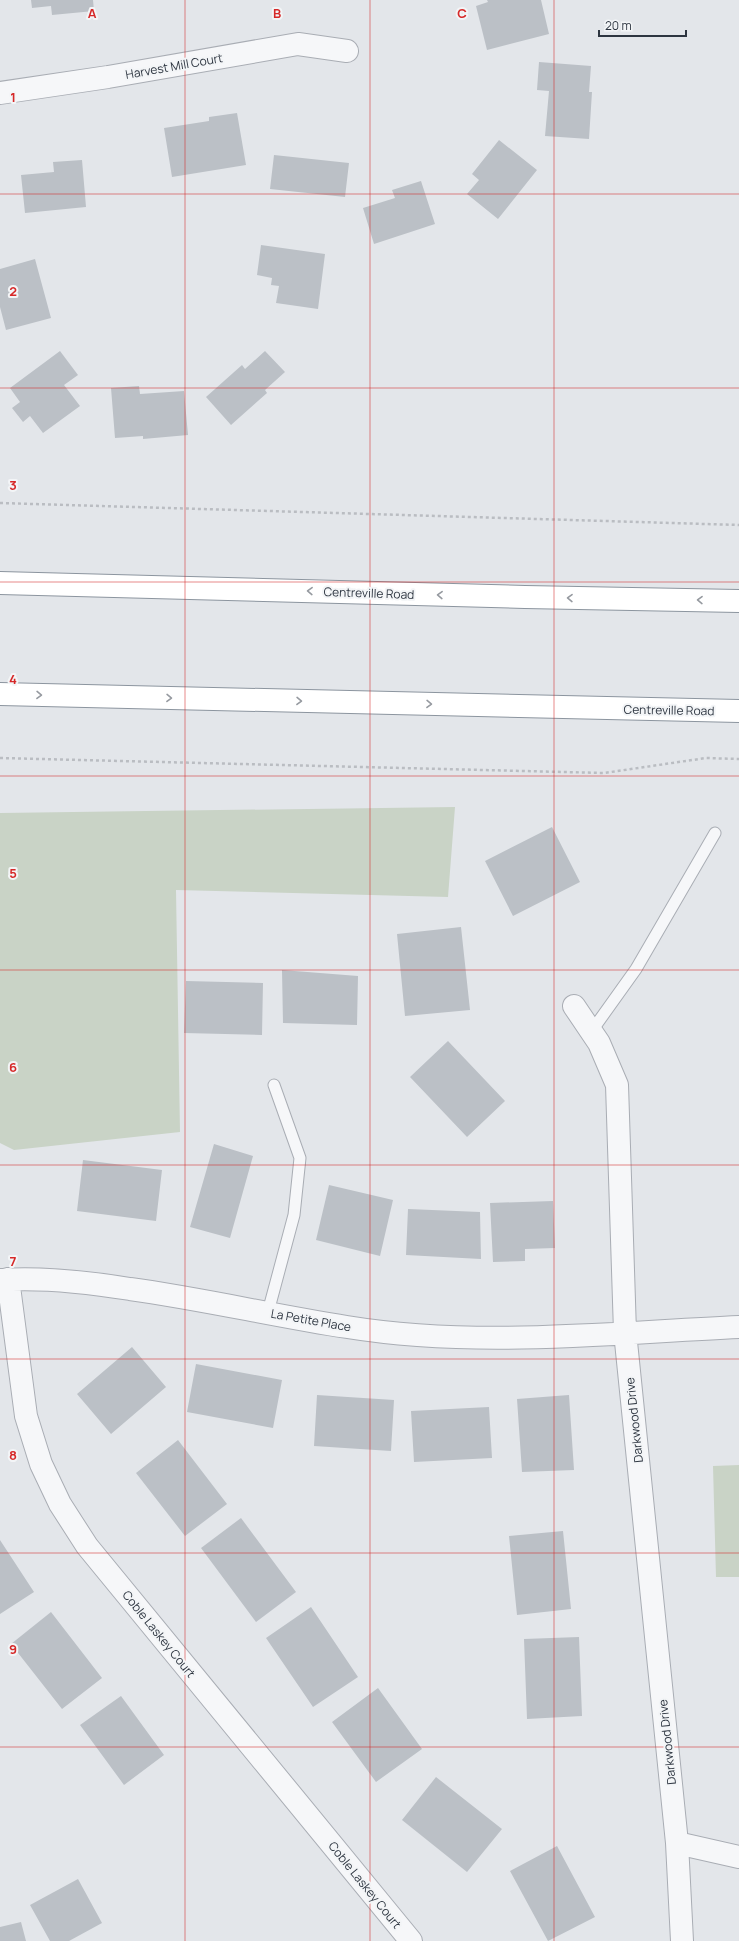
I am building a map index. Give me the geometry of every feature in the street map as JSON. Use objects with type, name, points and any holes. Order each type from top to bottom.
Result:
[{"type":"highway","name":"Centreville Road","points":[[0,583],[739,601]]},
{"type":"highway","name":"Centreville Road","points":[[0,694],[739,711]]},
{"type":"street","name":"Harvest Mill Court","points":[[0,93],[108,77],[298,44],[347,51]]},
{"type":"street","name":"Darkwood Drive","points":[[574,1006],[599,1043],[617,1085],[625,1332],[677,1843],[682,1941]]},
{"type":"street","name":"La Petite Place","points":[[4,1280],[82,1282],[196,1298],[348,1328],[418,1336],[499,1338],[739,1327]]},
{"type":"street","name":"Coble Laskey Court","points":[[4,1280],[26,1416],[41,1464],[60,1504],[87,1546],[411,1941]]},
{"type":"street","points":[[677,1843],[739,1857]]},
{"type":"lane","points":[[591,1032],[636,969],[715,833]]},
{"type":"lane","points":[[268,1312],[294,1215],[300,1158],[274,1085]]},
{"type":"path","points":[[0,503],[739,525]]},
{"type":"path","points":[[0,758],[604,773],[706,758],[739,759]]},
{"type":"shaded area","points":[[455,807],[448,897],[176,890],[180,1132],[14,1150],[0,1143],[0,813]]},
{"type":"shaded area","points":[[739,1465],[739,1577],[716,1577],[713,1466]]},
{"type":"building","points":[[31,0],[93,0],[94,11],[52,15],[51,6],[32,8]]},
{"type":"building","points":[[487,0],[541,0],[549,34],[487,50],[476,6],[488,2]]},
{"type":"building","points":[[539,62],[591,66],[589,92],[592,92],[589,139],[545,136],[549,91],[537,90]]},
{"type":"building","points":[[237,113],[246,165],[172,177],[164,128],[209,121],[209,117]]},
{"type":"building","points":[[499,140],[537,170],[498,219],[467,194],[479,180],[472,174]]},
{"type":"building","points":[[274,155],[349,163],[345,197],[270,189]]},
{"type":"building","points":[[82,160],[86,207],[25,213],[21,175],[54,172],[53,162]]},
{"type":"building","points":[[421,181],[435,224],[374,244],[363,208],[395,198],[392,190]]},
{"type":"building","points":[[261,245],[325,254],[318,309],[276,303],[279,286],[271,285],[272,278],[257,275]]},
{"type":"building","points":[[35,259],[51,318],[6,330],[0,307],[0,269]]},
{"type":"building","points":[[60,351],[78,375],[64,385],[80,406],[43,433],[30,416],[23,422],[12,408],[20,402],[10,388]]},
{"type":"building","points":[[265,351],[285,372],[265,390],[267,393],[231,425],[206,397],[242,365],[245,369]]},
{"type":"building","points":[[139,386],[140,394],[184,391],[188,435],[143,439],[143,436],[115,438],[111,388]]},
{"type":"building","points":[[552,827],[580,882],[513,916],[485,861]]},
{"type":"building","points":[[461,927],[470,1010],[405,1016],[397,934]]},
{"type":"building","points":[[282,970],[358,976],[357,1025],[283,1023]]},
{"type":"building","points":[[186,981],[263,983],[262,1035],[184,1033]]},
{"type":"building","points":[[448,1041],[505,1101],[467,1137],[410,1077]]},
{"type":"building","points":[[214,1144],[253,1156],[230,1238],[190,1227]]},
{"type":"building","points":[[83,1160],[162,1170],[156,1221],[77,1211]]},
{"type":"building","points":[[329,1185],[393,1200],[380,1256],[316,1240]]},
{"type":"building","points":[[553,1201],[555,1248],[525,1249],[525,1261],[493,1262],[490,1203]]},
{"type":"building","points":[[408,1209],[480,1212],[481,1259],[406,1255]]},
{"type":"building","points":[[132,1347],[166,1387],[111,1434],[77,1394]]},
{"type":"building","points":[[196,1364],[282,1380],[273,1428],[187,1412]]},
{"type":"building","points":[[317,1395],[394,1400],[391,1451],[314,1446]]},
{"type":"building","points":[[569,1395],[574,1470],[522,1472],[517,1399]]},
{"type":"building","points":[[489,1407],[492,1458],[414,1462],[411,1411]]},
{"type":"building","points":[[178,1440],[227,1504],[185,1536],[136,1473]]},
{"type":"building","points":[[241,1518],[296,1592],[256,1622],[201,1548]]},
{"type":"building","points":[[563,1531],[571,1609],[517,1615],[509,1536]]},
{"type":"building","points":[[0,1540],[34,1592],[0,1614]]},
{"type":"building","points":[[311,1607],[358,1677],[313,1707],[266,1638]]},
{"type":"building","points":[[51,1612],[102,1678],[62,1709],[11,1644]]},
{"type":"building","points":[[579,1637],[582,1716],[527,1719],[524,1639]]},
{"type":"building","points":[[378,1688],[422,1749],[376,1782],[332,1722]]},
{"type":"building","points":[[121,1696],[164,1755],[124,1785],[80,1725]]},
{"type":"building","points":[[436,1777],[502,1829],[467,1872],[402,1820]]},
{"type":"building","points":[[557,1846],[595,1917],[548,1941],[510,1871]]},
{"type":"building","points":[[78,1879],[102,1923],[69,1941],[50,1941],[30,1905]]},
{"type":"building","points":[[21,1922],[26,1941],[0,1941],[0,1927]]}]
